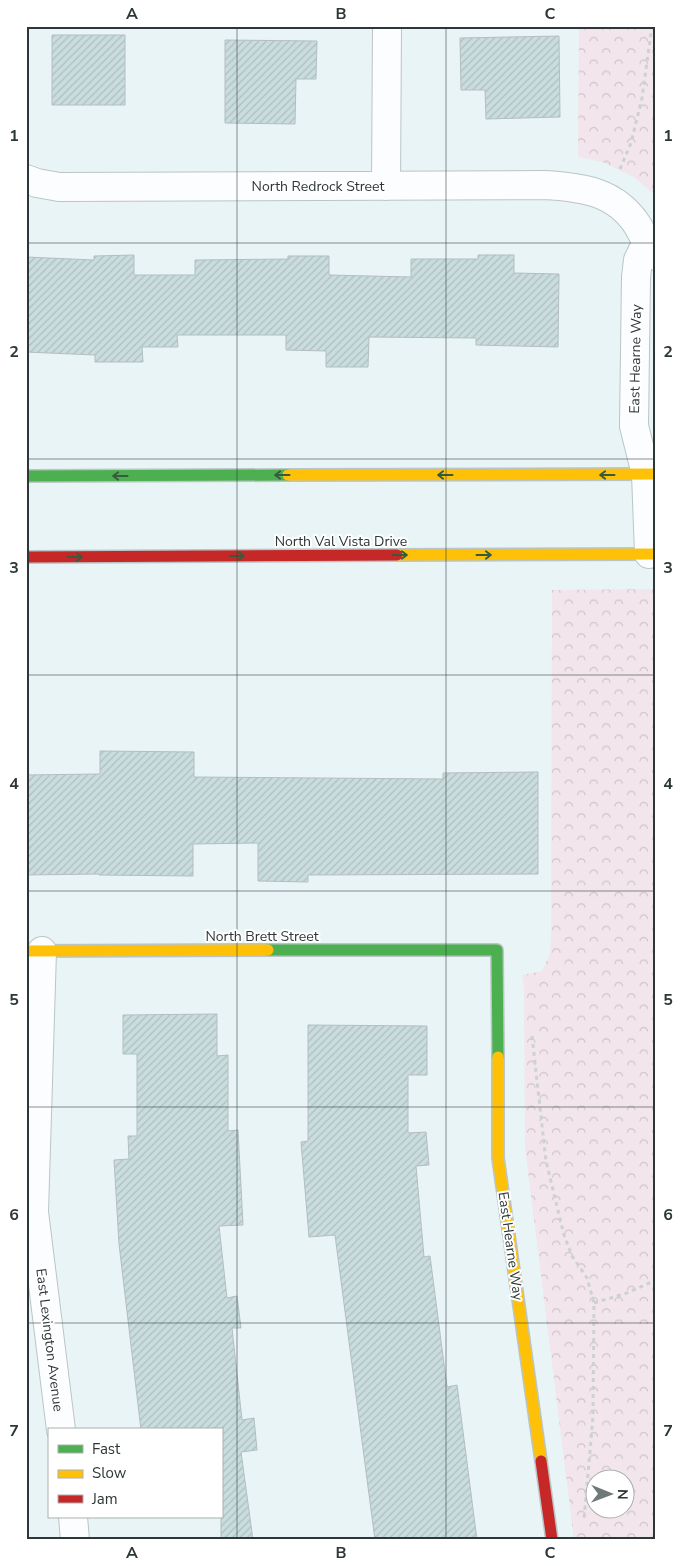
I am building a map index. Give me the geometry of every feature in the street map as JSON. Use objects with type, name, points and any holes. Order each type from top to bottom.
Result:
[{"type":"main road","points":[[26,476],[653,468]]},
{"type":"main road","name":"North Val Vista Drive","points":[[26,557],[652,554]]},
{"type":"main road","name":"North Brett Street","points":[[34,951],[497,950]]},
{"type":"main road","name":"East Hearne Way","points":[[497,950],[498,1158],[552,1540]]},
{"type":"street","points":[[386,186],[387,26]]},
{"type":"street","name":"North Redrock Street","points":[[26,179],[37,183],[59,186],[566,186],[587,189],[609,198]]},
{"type":"street","name":"East Hearne Way","points":[[609,198],[624,210],[637,225],[651,250],[638,260],[636,277],[634,426],[653,468],[652,554]]},
{"type":"street","name":"East Lexington Avenue","points":[[34,951],[34,1212],[62,1428]]},
{"type":"street","points":[[72,1518],[75,1540]]},
{"type":"path","points":[[609,198],[631,143],[642,98],[652,26]]},
{"type":"path","points":[[532,1035],[546,1161],[564,1235],[572,1256],[587,1278],[594,1303],[594,1417],[584,1521]]},
{"type":"path","points":[[594,1303],[627,1293],[656,1280]]},
{"type":"green space","points":[[579,26],[656,26],[656,196],[634,177],[602,162],[578,157]]},
{"type":"green space","points":[[656,589],[656,1540],[574,1540],[525,1147],[524,986],[522,975],[542,971],[550,954],[552,590]]},
{"type":"building","points":[[52,35],[125,35],[125,105],[52,105]]},
{"type":"building","points":[[559,36],[560,117],[486,119],[485,90],[461,90],[460,38]]},
{"type":"building","points":[[225,40],[317,41],[316,79],[296,79],[295,124],[225,123]]},
{"type":"building","points":[[134,255],[134,275],[195,275],[195,260],[288,259],[288,256],[329,256],[329,275],[411,277],[411,259],[478,259],[478,255],[514,255],[514,273],[559,274],[558,347],[476,345],[476,338],[369,337],[368,367],[326,367],[326,351],[286,350],[286,335],[177,335],[178,347],[142,347],[143,362],[95,362],[95,355],[26,352],[26,257],[94,260],[94,256]]},
{"type":"building","points":[[100,751],[194,752],[194,777],[443,779],[443,773],[538,772],[538,874],[308,875],[308,882],[258,881],[258,843],[193,844],[193,876],[26,875],[26,775],[100,774]]},
{"type":"building","points":[[217,1014],[217,1056],[228,1055],[228,1131],[238,1130],[243,1225],[219,1226],[227,1298],[237,1296],[241,1328],[232,1328],[242,1420],[254,1418],[257,1450],[241,1452],[253,1540],[221,1540],[222,1428],[141,1428],[119,1244],[114,1160],[129,1159],[128,1136],[137,1136],[137,1054],[123,1054],[123,1015]]},
{"type":"building","points":[[308,1025],[427,1026],[427,1075],[408,1075],[408,1133],[426,1132],[429,1165],[416,1166],[424,1257],[430,1256],[447,1387],[457,1385],[477,1540],[375,1540],[335,1235],[309,1237],[301,1142],[308,1141]]},
{"type":"traffic: fast","points":[[26,476],[288,475]]},
{"type":"traffic: fast","points":[[268,950],[497,950],[498,1057]]},
{"type":"traffic: slow","points":[[288,475],[656,474]]},
{"type":"traffic: slow","points":[[397,555],[656,554]]},
{"type":"traffic: slow","points":[[26,951],[268,950]]},
{"type":"traffic: slow","points":[[498,1057],[498,1158],[541,1461]]},
{"type":"traffic: jam","points":[[26,557],[397,555]]},
{"type":"traffic: jam","points":[[541,1461],[552,1540]]}]
